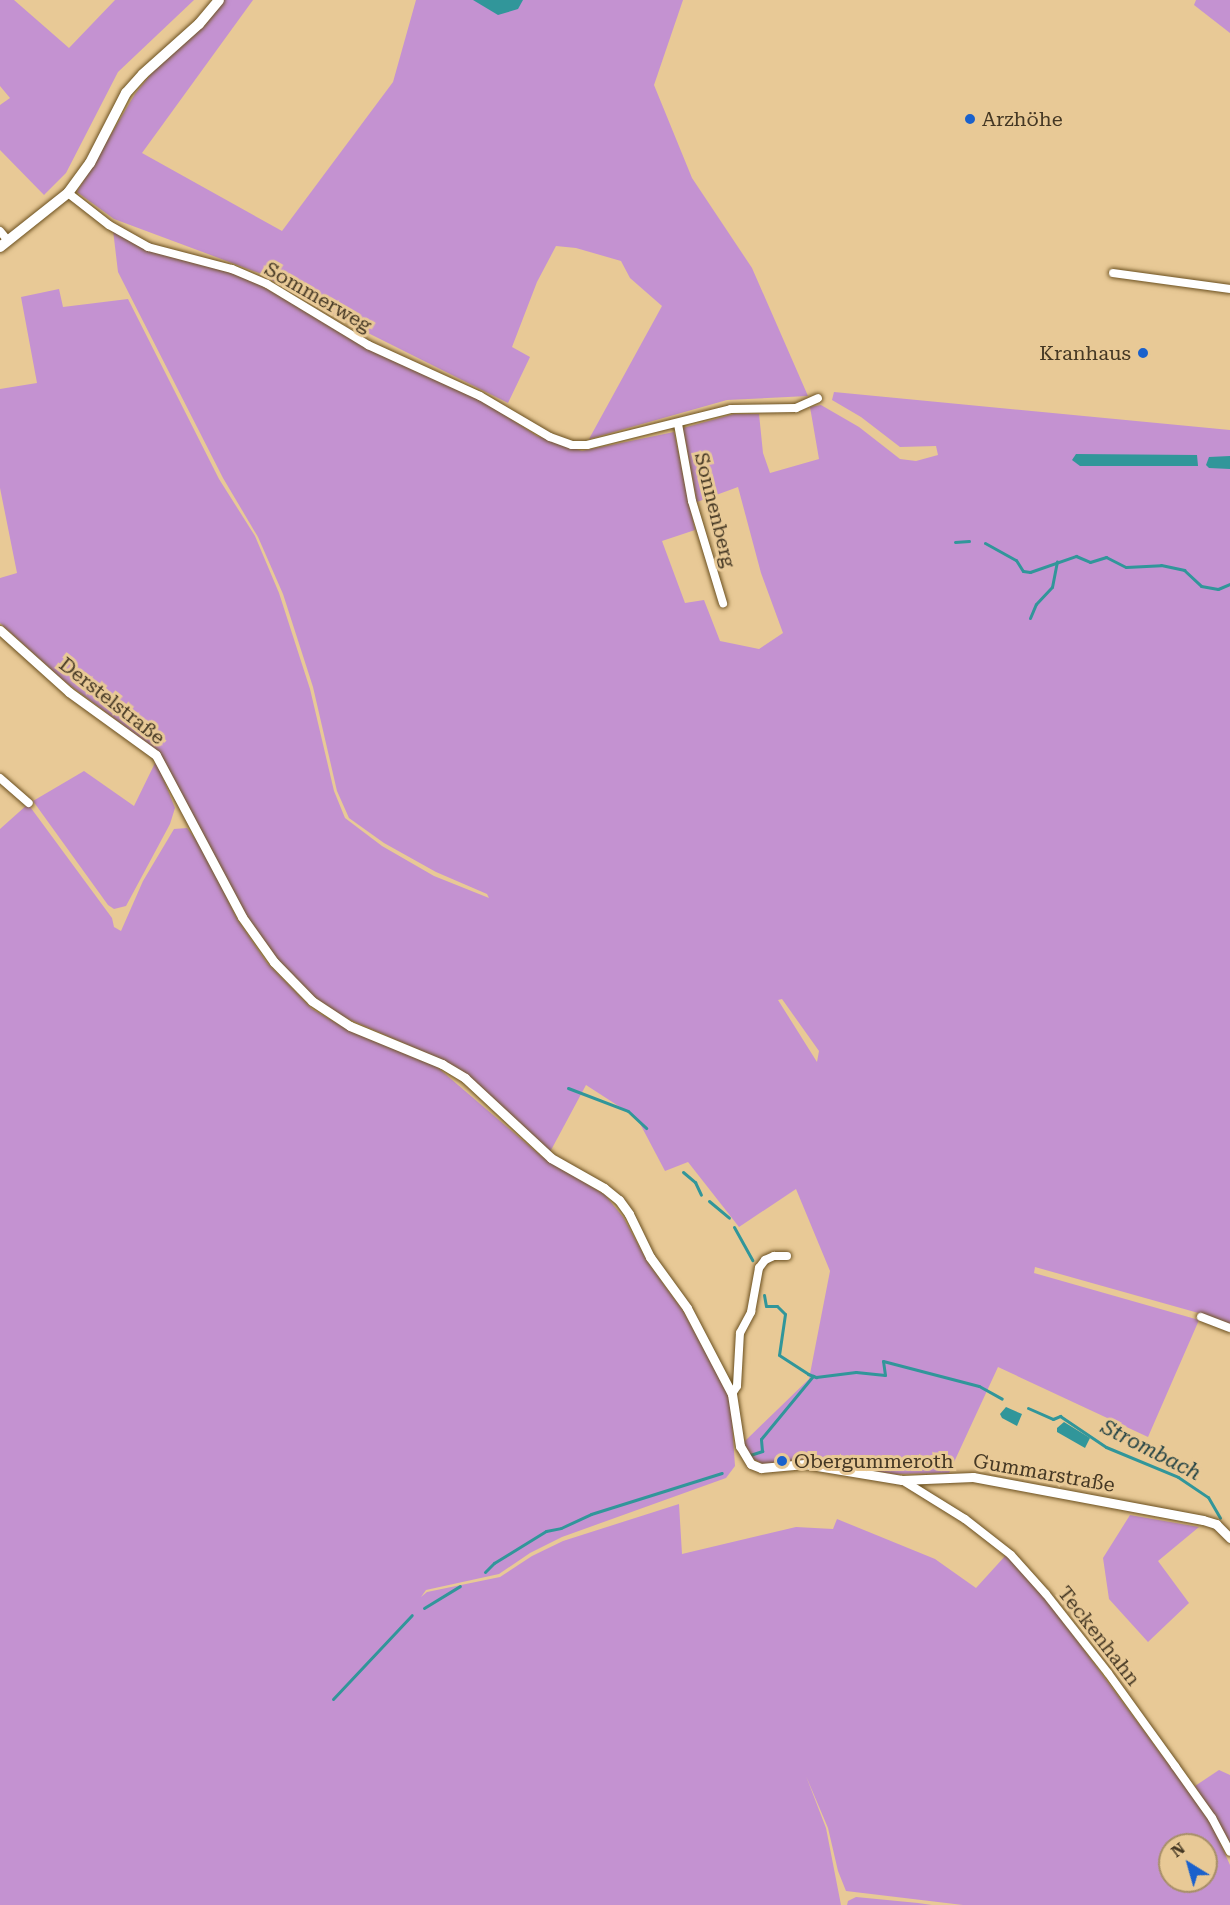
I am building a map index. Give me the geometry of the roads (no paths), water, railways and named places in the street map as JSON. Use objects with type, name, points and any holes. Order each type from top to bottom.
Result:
[{"type":"main road","points":[[4,244],[68,192],[90,163],[117,107],[131,87],[199,24],[219,0]]},
{"type":"street","name":"Sommerweg","points":[[68,192],[109,225],[148,247],[232,269],[267,284],[368,345],[480,396],[550,437],[572,445],[587,445],[678,424]]},
{"type":"street","points":[[0,231],[4,244]]},
{"type":"street","points":[[1113,273],[1230,289]]},
{"type":"street","points":[[678,424],[731,409],[796,408],[818,398]]},
{"type":"street","name":"Sonnenberg","points":[[678,424],[692,501],[723,603]]},
{"type":"street","name":"Derstelstraße","points":[[0,630],[69,692],[156,755],[255,938],[291,982],[312,1001],[350,1026],[441,1064],[465,1078],[551,1158],[604,1188],[619,1200]]},
{"type":"street","points":[[0,778],[29,803]]},
{"type":"street","name":"Gummarstraße","points":[[619,1200],[629,1214],[650,1257],[687,1308],[732,1394],[740,1446],[751,1464],[761,1468],[806,1464],[902,1480],[973,1477],[1203,1520],[1216,1524],[1230,1538]]},
{"type":"street","points":[[732,1394],[737,1386],[741,1333],[751,1312],[759,1268],[765,1260],[774,1256],[787,1256]]},
{"type":"street","points":[[1201,1317],[1230,1328]]},
{"type":"street","name":"Teckenhahn","points":[[902,1480],[964,1519],[1011,1555],[1046,1594],[1212,1818],[1230,1852]]},
{"type":"water","points":[[473,0],[523,0],[518,9],[498,15]]},
{"type":"water","points":[[1076,454],[1197,455],[1198,466],[1080,466],[1072,460]]},
{"type":"water","points":[[1230,456],[1230,469],[1209,468],[1206,465],[1209,457]]},
{"type":"water","points":[[1006,1407],[1022,1414],[1017,1426],[1002,1418],[1000,1414]]},
{"type":"water","points":[[1064,1422],[1090,1438],[1085,1448],[1057,1432],[1057,1428]]},
{"type":"waterway","points":[[955,542],[969,541]]},
{"type":"waterway","points":[[985,543],[1016,560],[1023,571],[1030,572],[1076,556],[1090,562],[1106,557],[1126,567],[1161,565],[1184,570],[1201,586],[1218,589],[1230,584]]},
{"type":"waterway","points":[[1030,618],[1036,604],[1052,587],[1057,561]]},
{"type":"waterway","name":"Strombach","points":[[568,1088],[628,1111],[646,1128]]},
{"type":"waterway","name":"Strombach","points":[[683,1172],[695,1182],[701,1195]]},
{"type":"waterway","name":"Strombach","points":[[709,1201],[729,1218]]},
{"type":"waterway","name":"Strombach","points":[[734,1227],[752,1260]]},
{"type":"waterway","name":"Strombach","points":[[764,1295],[766,1306],[777,1306],[785,1314],[779,1355],[808,1374],[816,1377],[856,1372],[885,1375],[883,1361],[979,1386],[1002,1399]]},
{"type":"waterway","points":[[750,1455],[762,1451],[761,1439],[813,1376]]},
{"type":"waterway","name":"Strombach","points":[[1028,1408],[1053,1419],[1060,1416],[1106,1447],[1178,1477],[1208,1497],[1220,1518]]},
{"type":"waterway","points":[[485,1572],[494,1563],[546,1531],[561,1528],[591,1514],[722,1473]]},
{"type":"waterway","points":[[424,1608],[460,1586]]},
{"type":"waterway","points":[[333,1699],[412,1615]]},
{"type":"place","name":"Arzhöhe","points":[[970,119]]},
{"type":"place","name":"Kranhaus","points":[[1143,353]]},
{"type":"place","name":"Obergummeroth","points":[[782,1461]]}]
